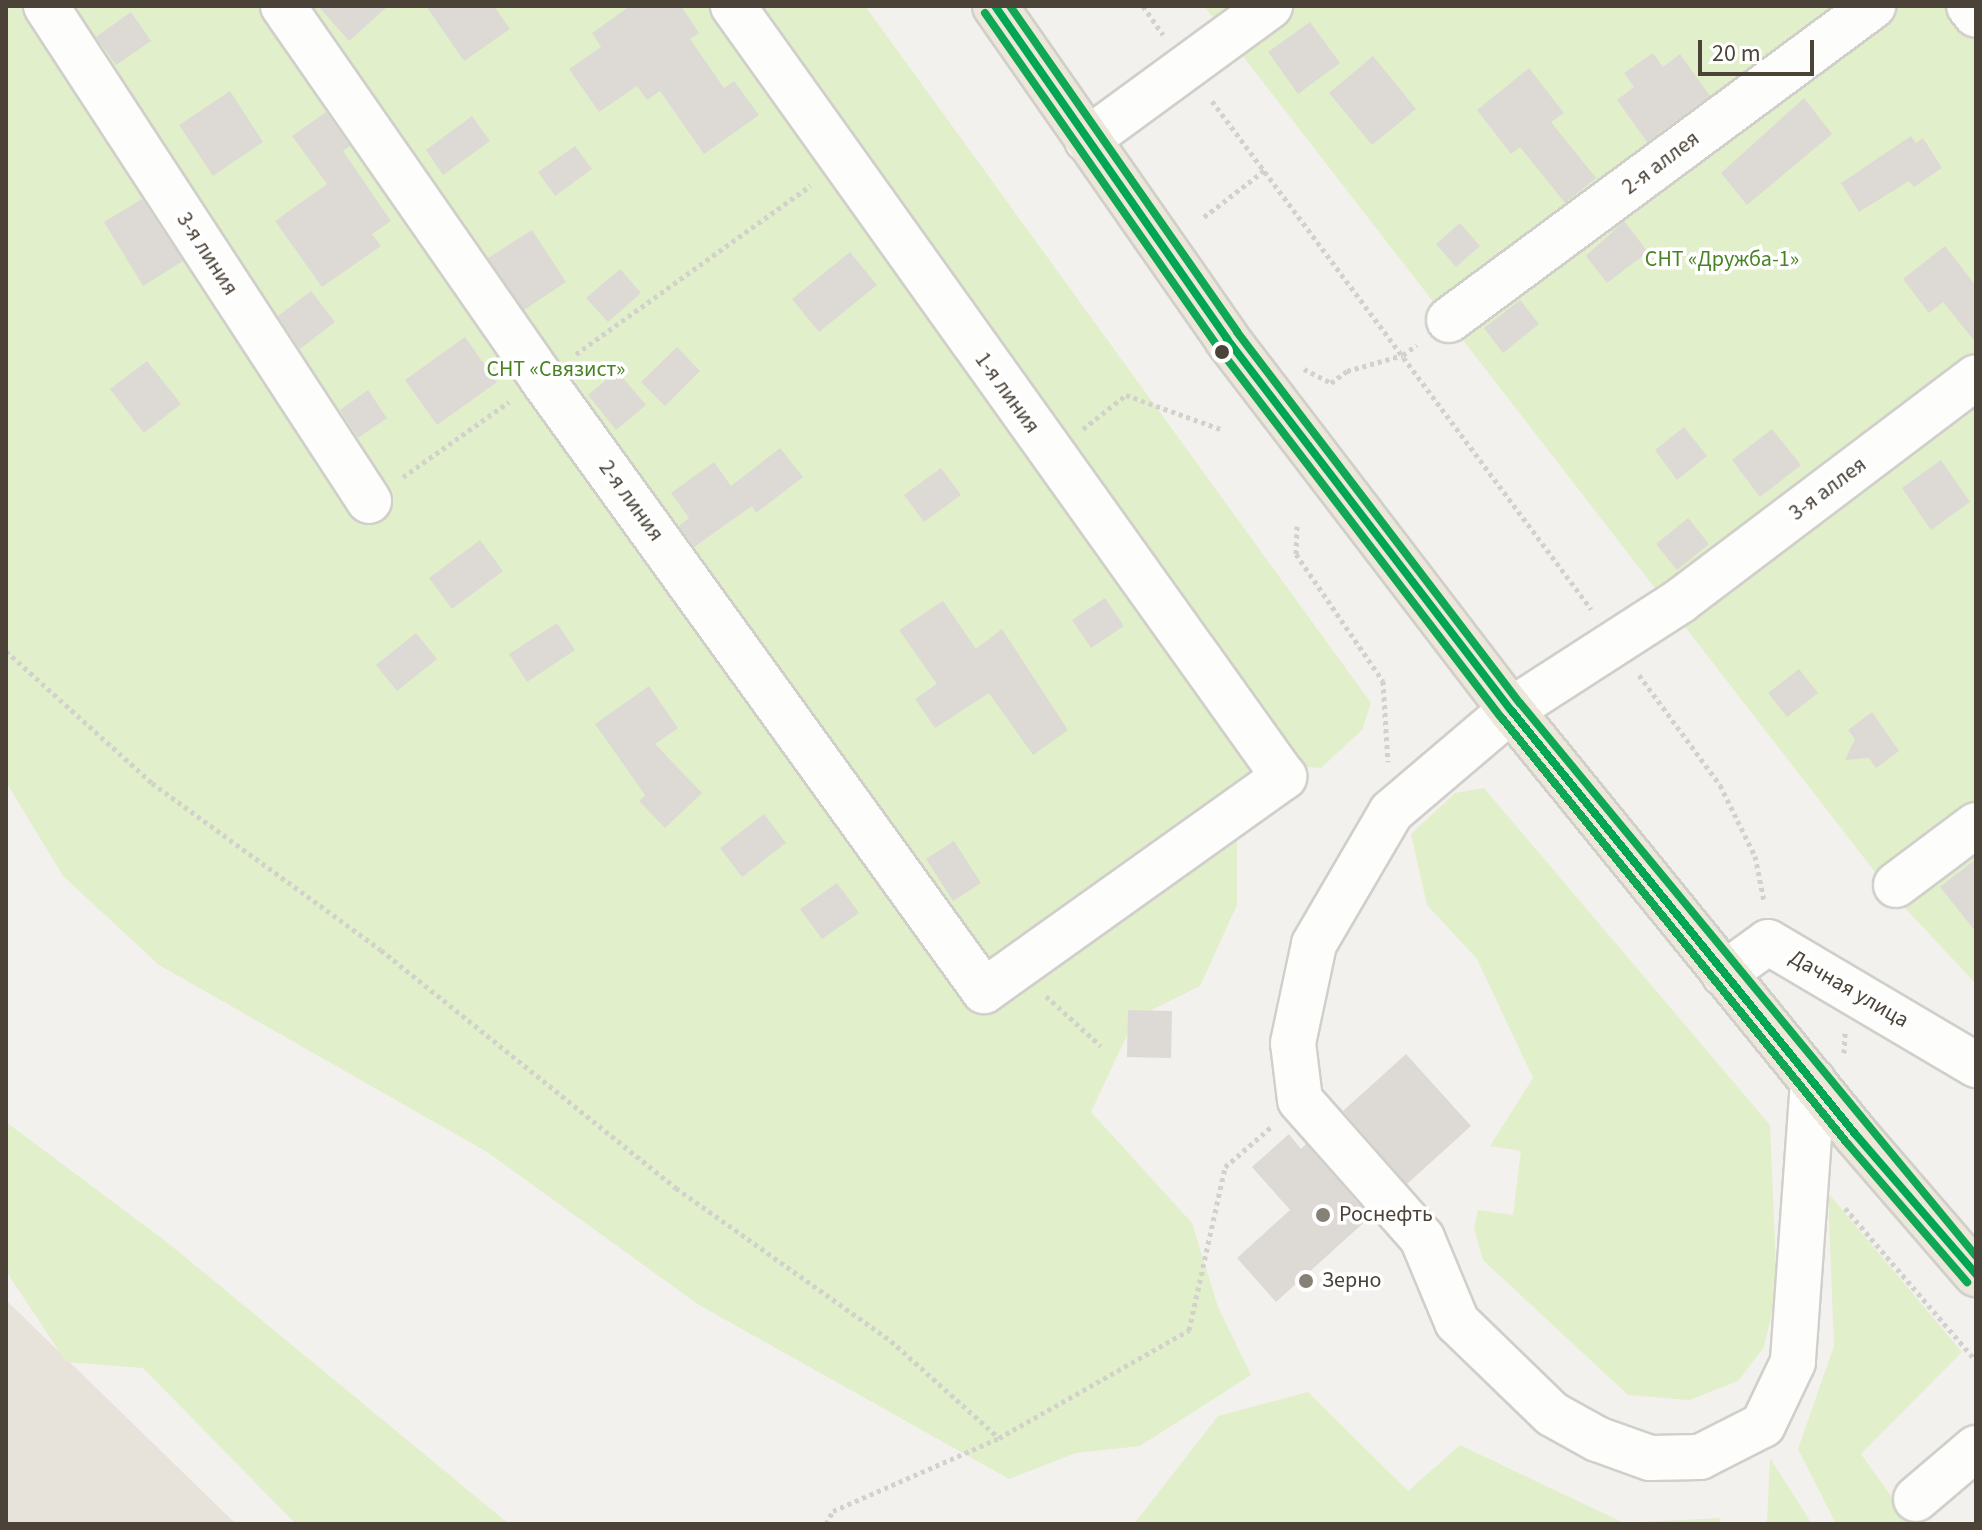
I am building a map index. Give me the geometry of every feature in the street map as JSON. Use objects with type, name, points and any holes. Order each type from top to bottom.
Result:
[{"type":"highway","points":[[995,6],[1233,348],[1511,710],[1724,974],[1976,1274]]},
{"type":"street","name":"3-я линия","points":[[46,6],[369,501]]},
{"type":"street","name":"2-я линия","points":[[283,6],[542,379],[1000,980]]},
{"type":"street","name":"1-я линия","points":[[733,6],[1284,777],[1000,980]]},
{"type":"street","points":[[1087,140],[1270,6]]},
{"type":"street","name":"2-я аллея","points":[[1449,320],[1873,6]]},
{"type":"street","points":[[1969,6],[1976,15]]},
{"type":"street","name":"3-я аллея","points":[[1813,1081],[1793,1362],[1763,1425],[1700,1457],[1650,1458],[1597,1439],[1552,1414],[1457,1322],[1422,1238],[1300,1100],[1293,1043],[1314,944],[1391,812],[1511,710],[1680,601],[1976,377]]},
{"type":"street","points":[[1896,885],[1976,825]]},
{"type":"street","name":"Дачная улица","points":[[1724,974],[1768,942],[1976,1065]]},
{"type":"street","points":[[1916,1499],[1976,1448]]},
{"type":"path","points":[[1143,6],[1720,785],[1755,856],[1768,942]]},
{"type":"path","points":[[369,501],[843,162]]},
{"type":"path","points":[[1204,217],[1266,169]]},
{"type":"path","points":[[1303,368],[1331,383],[1347,371],[1403,355]]},
{"type":"path","points":[[1051,455],[1126,395],[1223,430]]},
{"type":"path","points":[[1297,526],[1296,554],[1383,681],[1391,812]]},
{"type":"path","points":[[6,651],[152,783],[381,950],[676,1188],[891,1341],[999,1438]]},
{"type":"path","points":[[1000,980],[1101,1046]]},
{"type":"path","points":[[826,1524],[833,1511],[999,1438],[1189,1330],[1225,1167],[1237,1156]]},
{"type":"path","points":[[1808,1165],[1976,1361]]},
{"type":"shaded area","points":[[6,1300],[236,1524],[6,1524]]},
{"type":"green space","name":"СНТ «Связист»","points":[[6,6],[865,6],[1371,703],[1362,730],[1321,768],[1283,765],[1237,836],[1237,905],[1200,986],[1135,1018],[1091,1112],[1192,1223],[1218,1307],[1251,1375],[1140,1446],[1076,1453],[1009,1479],[699,1305],[487,1152],[159,965],[63,876],[6,782]]},
{"type":"green space","name":"СНТ «Дружба-1»","points":[[1204,6],[1976,6],[1976,984],[1892,894]]},
{"type":"green space","points":[[1484,788],[1770,1125],[1777,1291],[1764,1347],[1738,1381],[1689,1400],[1628,1395],[1483,1260],[1474,1228],[1478,1210],[1513,1215],[1521,1151],[1490,1146],[1533,1078],[1477,959],[1427,905],[1411,834],[1455,793]]},
{"type":"green space","points":[[6,1122],[168,1243],[509,1524],[296,1524],[143,1368],[66,1362],[6,1271]]},
{"type":"green space","points":[[1828,1193],[1962,1352],[1861,1454],[1911,1524],[1836,1524],[1798,1449],[1834,1346]]},
{"type":"green space","points":[[1308,1392],[1408,1491],[1460,1445],[1624,1523],[1720,1518],[1721,1524],[1134,1524],[1218,1416]]},
{"type":"green space","points":[[1770,1458],[1812,1524],[1767,1524]]},
{"type":"building","points":[[318,6],[388,6],[349,41]]},
{"type":"building","points":[[426,6],[494,6],[510,29],[464,61]]},
{"type":"building","points":[[630,6],[681,6],[699,33],[690,39],[724,88],[734,81],[759,115],[704,154],[660,91],[647,100],[637,86],[599,112],[569,69],[601,47],[592,33]]},
{"type":"building","points":[[131,12],[151,41],[116,65],[96,37]]},
{"type":"building","points":[[1310,22],[1340,63],[1298,94],[1268,52]]},
{"type":"building","points":[[1653,53],[1663,67],[1680,54],[1710,96],[1647,142],[1617,100],[1634,87],[1624,73]]},
{"type":"building","points":[[1373,56],[1416,109],[1372,145],[1329,93]]},
{"type":"building","points":[[1529,68],[1564,113],[1551,122],[1596,178],[1565,203],[1520,147],[1511,154],[1477,110]]},
{"type":"building","points":[[230,91],[263,142],[213,176],[179,125]]},
{"type":"building","points":[[1804,98],[1832,134],[1747,205],[1721,173]]},
{"type":"building","points":[[326,112],[350,146],[343,151],[391,221],[372,234],[381,246],[322,287],[275,221],[327,184],[292,136]]},
{"type":"building","points":[[472,116],[490,141],[443,175],[426,150]]},
{"type":"building","points":[[1911,136],[1916,143],[1923,138],[1942,168],[1914,187],[1909,181],[1859,212],[1841,183]]},
{"type":"building","points":[[575,146],[592,169],[555,196],[538,172]]},
{"type":"building","points":[[142,199],[183,261],[143,286],[104,222]]},
{"type":"building","points":[[1624,221],[1648,252],[1607,283],[1586,256]]},
{"type":"building","points":[[1460,223],[1480,246],[1456,267],[1436,244]]},
{"type":"building","points":[[532,230],[566,282],[524,310],[488,258]]},
{"type":"building","points":[[1945,246],[1976,286],[1976,343],[1943,302],[1929,313],[1903,279]]},
{"type":"building","points":[[850,252],[877,285],[819,332],[792,299]]},
{"type":"building","points":[[620,269],[641,293],[608,322],[586,298]]},
{"type":"building","points":[[311,291],[335,322],[300,349],[278,316]]},
{"type":"building","points":[[1520,300],[1539,324],[1503,353],[1484,328]]},
{"type":"building","points":[[465,337],[497,382],[437,425],[405,380]]},
{"type":"building","points":[[677,347],[700,371],[665,406],[641,382]]},
{"type":"building","points":[[147,361],[181,404],[144,433],[110,389]]},
{"type":"building","points":[[617,371],[646,405],[616,430],[588,395]]},
{"type":"building","points":[[368,390],[387,418],[358,438],[340,410]]},
{"type":"building","points":[[1684,427],[1707,456],[1677,480],[1655,450]]},
{"type":"building","points":[[1772,429],[1801,465],[1760,497],[1732,460]]},
{"type":"building","points":[[780,448],[803,477],[756,513],[752,506],[694,547],[679,526],[689,518],[671,493],[714,462],[731,486]]},
{"type":"building","points":[[1941,460],[1970,502],[1931,530],[1902,488]]},
{"type":"building","points":[[941,468],[961,495],[924,522],[904,495]]},
{"type":"building","points":[[1688,518],[1709,544],[1677,570],[1656,544]]},
{"type":"building","points":[[480,540],[503,571],[452,609],[429,578]]},
{"type":"building","points":[[1105,598],[1124,626],[1091,648],[1072,620]]},
{"type":"building","points":[[943,601],[976,649],[1002,629],[1068,730],[1033,755],[989,693],[935,728],[915,699],[937,684],[899,630]]},
{"type":"building","points":[[557,623],[575,650],[527,682],[509,654]]},
{"type":"building","points":[[416,633],[437,659],[397,691],[376,665]]},
{"type":"building","points":[[1799,669],[1818,693],[1787,717],[1768,693]]},
{"type":"building","points":[[649,686],[678,728],[655,744],[702,793],[665,828],[639,801],[645,795],[595,724]]},
{"type":"building","points":[[1872,712],[1899,751],[1876,768],[1869,758],[1845,760],[1855,739],[1848,730]]},
{"type":"building","points":[[764,814],[786,843],[742,877],[720,848]]},
{"type":"building","points":[[954,841],[981,883],[953,901],[926,859]]},
{"type":"building","points":[[1976,859],[1976,932],[1940,887]]},
{"type":"building","points":[[837,883],[859,913],[822,939],[800,909]]},
{"type":"building","points":[[1128,1010],[1172,1011],[1171,1058],[1127,1057]]},
{"type":"building","points":[[1406,1054],[1471,1126],[1407,1184],[1343,1111]]},
{"type":"building","name":"Роснефть","points":[[1289,1134],[1301,1149],[1306,1144],[1370,1217],[1276,1302],[1237,1258],[1290,1210],[1252,1167]]},
{"type":"transit line","points":[[995,6],[1227,339],[1511,710],[1856,1135],[1976,1274]]},
{"type":"transit line","points":[[1010,6],[1237,332],[1520,703],[1976,1256]]},
{"type":"transit line","points":[[985,13],[1217,346],[1501,717],[1847,1143],[1967,1282]]},
{"type":"place","name":"Роснефть","points":[[1323,1215]]},
{"type":"place","name":"Зерно","points":[[1306,1281]]}]
